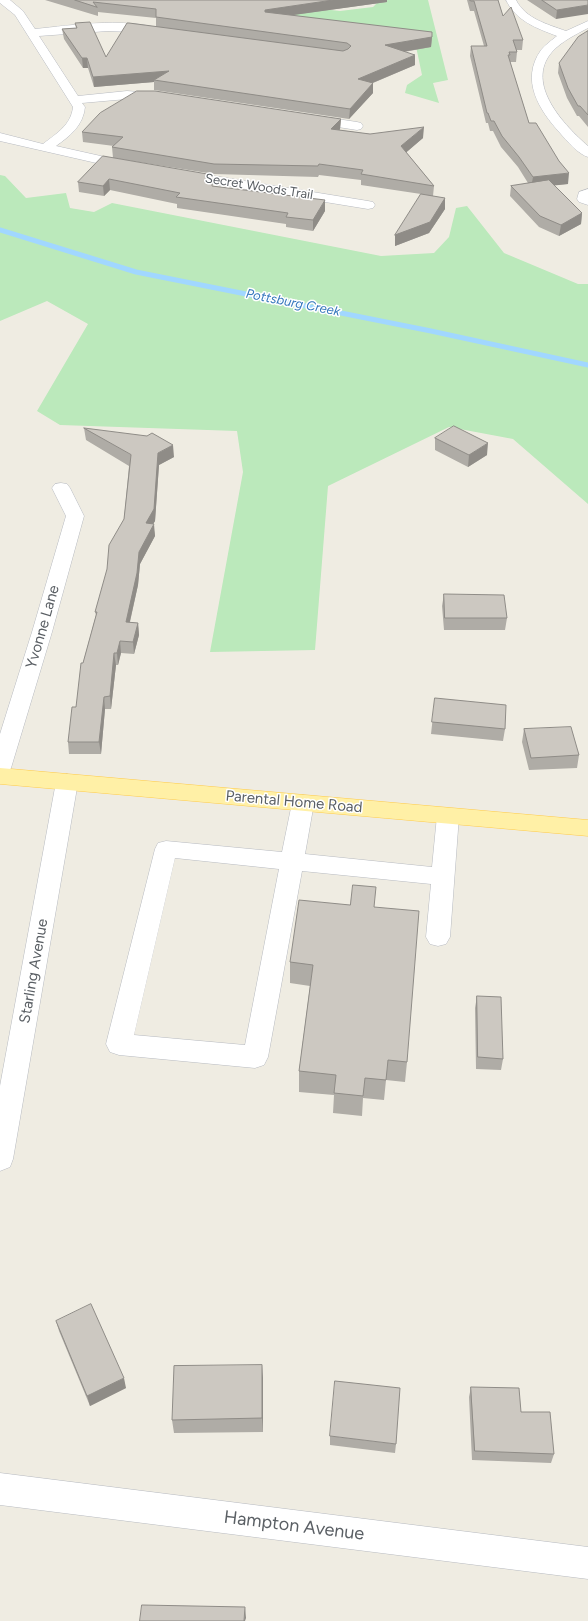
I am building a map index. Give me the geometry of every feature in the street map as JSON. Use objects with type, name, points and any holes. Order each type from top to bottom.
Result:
[{"type":"main road","name":"Parental Home Road","points":[[0,776],[588,828]]},
{"type":"street","points":[[3,0],[19,13],[79,107],[77,119],[71,128],[47,147]]},
{"type":"street","points":[[511,0],[523,15],[533,21],[566,35]]},
{"type":"street","points":[[588,24],[566,35],[551,47],[543,57],[536,75],[536,84],[539,94],[555,121],[588,153]]},
{"type":"street","points":[[32,34],[75,28],[102,27],[163,31]]},
{"type":"street","points":[[75,100],[128,95],[172,98]]},
{"type":"street","points":[[295,117],[357,126]]},
{"type":"street","points":[[0,137],[47,147],[92,159],[142,168]]},
{"type":"street","name":"Secret Woods Trail","points":[[173,173],[368,205]]},
{"type":"street","points":[[588,193],[584,195],[584,199],[588,201]]},
{"type":"street","name":"Yvonne Lane","points":[[0,768],[42,632],[75,516],[61,488]]},
{"type":"street","name":"Starling Avenue","points":[[0,1160],[68,782]]},
{"type":"street","points":[[303,802],[292,860],[255,1057],[119,1044],[166,849],[292,860],[443,877]]},
{"type":"street","points":[[438,937],[448,816]]},
{"type":"street","name":"Hampton Avenue","points":[[0,1489],[588,1563]]},
{"type":"green space","points":[[110,0],[240,0],[340,11],[373,7],[378,2],[388,0],[428,0],[448,80],[433,83],[439,103],[405,93],[407,85],[422,75],[413,32]]},
{"type":"green space","points":[[0,175],[5,176],[26,198],[66,193],[70,208],[94,212],[112,203],[381,256],[434,253],[449,237],[456,208],[467,206],[504,253],[578,284],[588,284],[588,504],[513,439],[449,427],[328,486],[315,650],[210,652],[243,472],[237,431],[60,425],[37,411],[88,324],[47,301],[0,321]]},
{"type":"building","points":[[75,0],[333,0],[265,10],[265,12],[432,32],[432,37],[385,45],[415,55],[358,79],[373,83],[350,109],[154,80],[169,71],[93,77],[87,58],[82,58],[62,29],[77,28],[75,23],[90,22],[106,57],[127,23],[343,51],[351,46],[347,43],[156,17],[156,9],[93,2],[97,7]]},
{"type":"building","points":[[470,0],[498,0],[503,16],[511,7],[523,40],[513,40],[517,52],[509,52],[510,55],[508,55],[529,123],[536,123],[559,161],[569,173],[533,177],[502,136],[494,121],[491,121],[487,113],[471,46],[487,46],[474,1]]},
{"type":"building","points":[[542,0],[588,0],[588,5],[557,10]]},
{"type":"building","points":[[588,31],[588,115],[580,106],[578,106],[568,88],[559,63],[578,37]]},
{"type":"building","points":[[137,91],[155,91],[341,119],[331,129],[370,134],[424,127],[401,146],[434,186],[361,174],[363,170],[319,164],[318,166],[214,164],[112,147],[123,137],[82,132],[100,113]]},
{"type":"building","points":[[103,156],[213,175],[212,186],[325,200],[313,220],[286,217],[288,213],[176,197],[180,193],[109,179],[103,186],[78,182]]},
{"type":"building","points":[[549,180],[582,213],[561,225],[540,216],[511,186]]},
{"type":"building","points":[[421,194],[445,198],[430,222],[395,235]]},
{"type":"building","points":[[454,426],[488,443],[469,455],[435,438]]},
{"type":"building","points":[[84,428],[147,436],[152,433],[173,445],[158,453],[154,509],[146,523],[154,524],[139,552],[137,573],[126,622],[138,623],[133,642],[120,641],[117,653],[114,653],[110,696],[104,697],[99,742],[68,742],[72,707],[76,707],[81,663],[83,663],[97,612],[95,612],[107,569],[109,545],[124,519],[131,455]]},
{"type":"building","points":[[444,594],[504,595],[507,618],[445,618]]},
{"type":"building","points":[[435,698],[506,705],[505,729],[432,722]]},
{"type":"building","points":[[571,727],[579,755],[531,758],[524,729]]},
{"type":"building","points":[[353,885],[376,887],[374,907],[419,911],[407,1062],[388,1060],[386,1080],[365,1078],[363,1096],[334,1093],[336,1075],[299,1071],[313,965],[290,962],[299,900],[350,905]]},
{"type":"building","points":[[477,996],[501,997],[503,1059],[478,1057]]},
{"type":"building","points":[[91,1304],[124,1378],[87,1396],[56,1321]]},
{"type":"building","points":[[262,1365],[262,1418],[172,1420],[174,1366]]},
{"type":"building","points":[[335,1381],[400,1388],[396,1444],[330,1436]]},
{"type":"building","points":[[471,1387],[519,1388],[521,1412],[550,1412],[554,1454],[475,1451]]},
{"type":"building","points":[[142,1605],[245,1607],[244,1621],[140,1621]]},
{"type":"waterway","name":"Pottsburg Creek","points":[[0,230],[136,272],[431,331],[588,365]]}]
